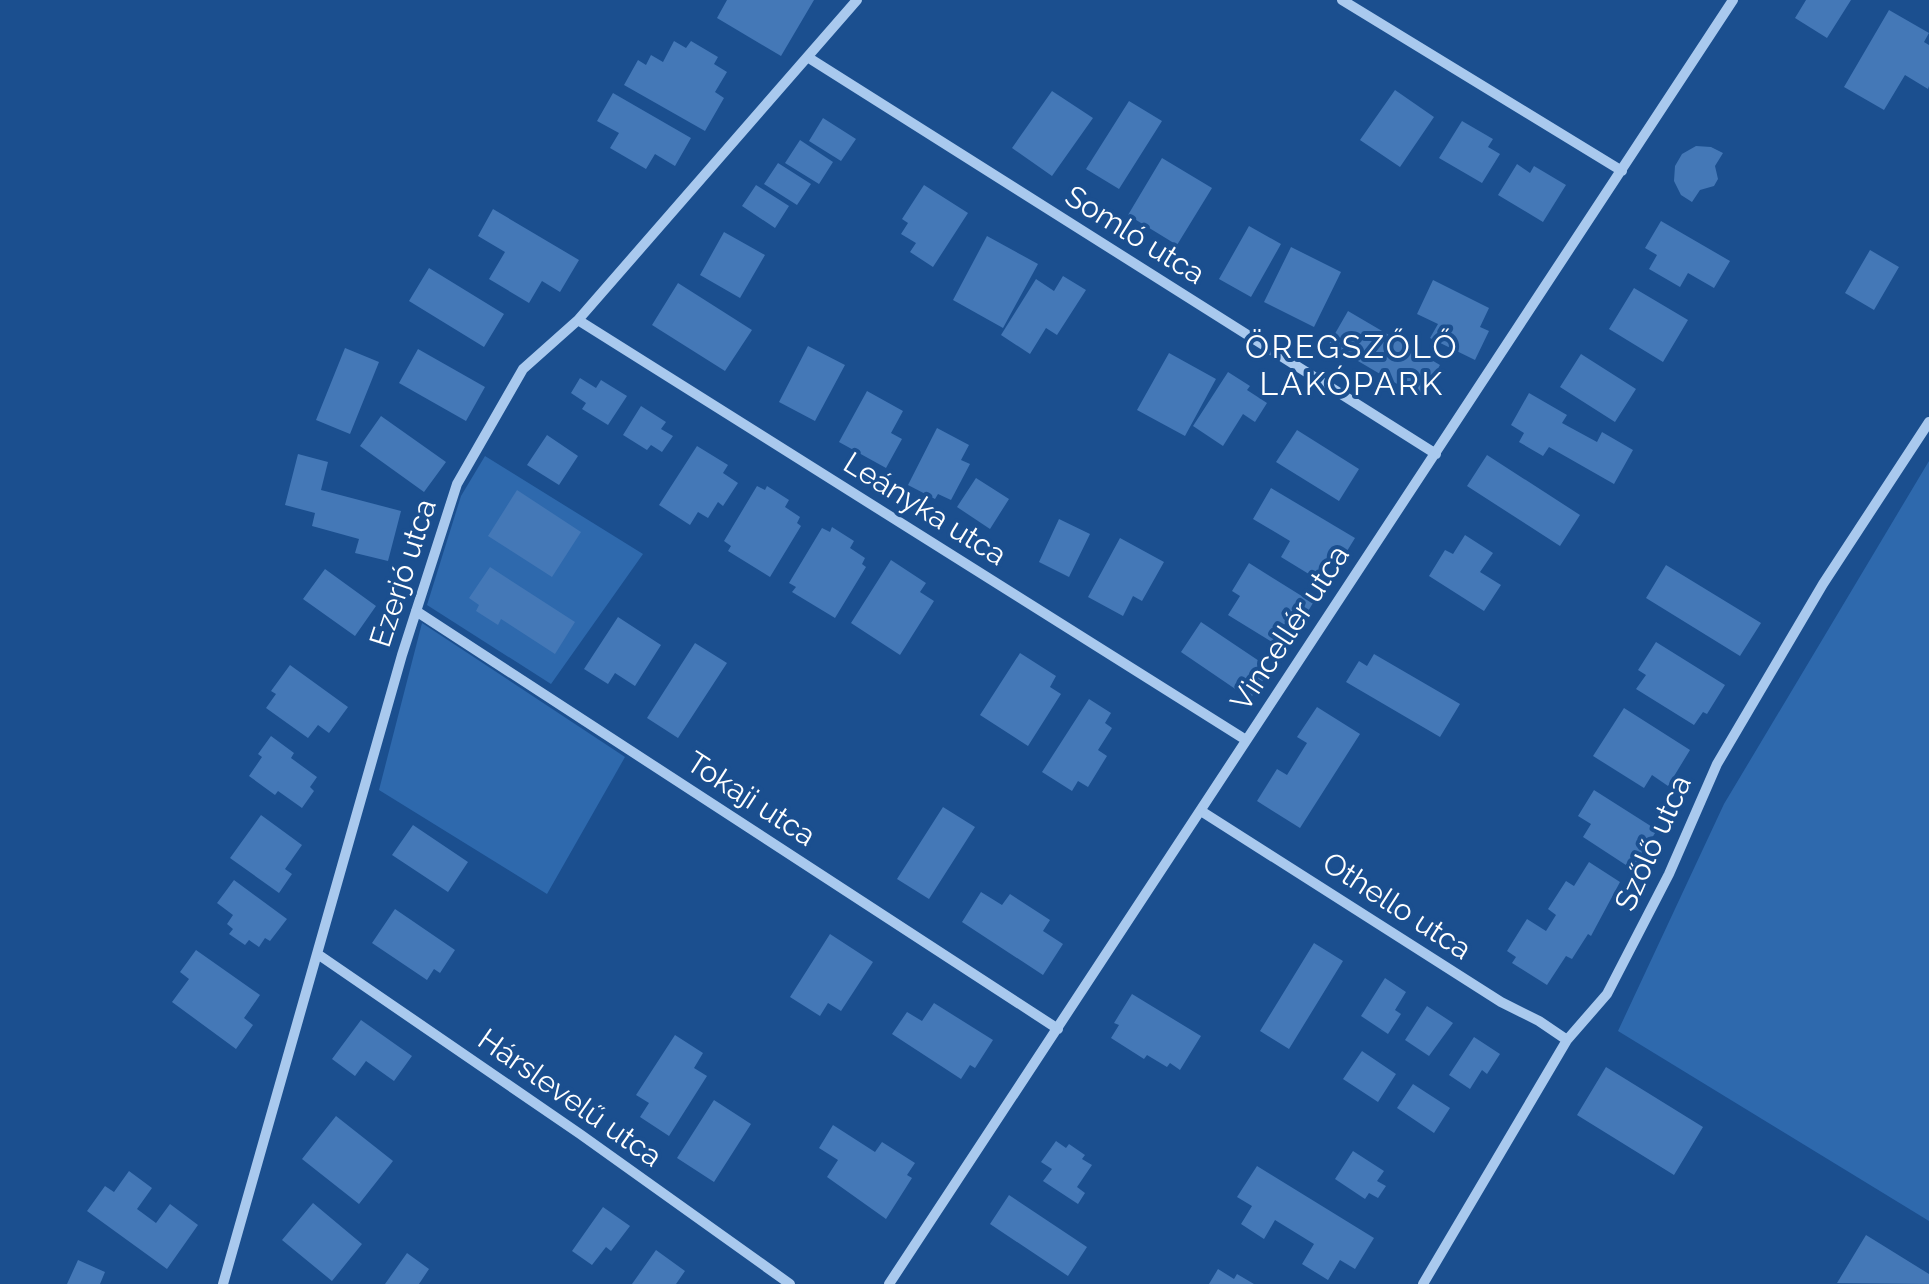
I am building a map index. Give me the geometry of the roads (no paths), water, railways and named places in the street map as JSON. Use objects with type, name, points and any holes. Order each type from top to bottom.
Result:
[{"type":"street","name":"Ezerjó utca","points":[[224,1284],[416,611],[457,484],[523,369],[578,320],[857,0]]},
{"type":"street","points":[[1342,0],[1622,171]]},
{"type":"street","name":"Vincellér utca","points":[[889,1284],[1733,0]]},
{"type":"street","name":"Somló utca","points":[[808,58],[1436,454]]},
{"type":"street","name":"Leányka utca","points":[[578,320],[1246,740]]},
{"type":"street","name":"Szőlő utca","points":[[1424,1284],[1567,1040],[1607,994],[1670,874],[1716,764],[1823,584],[1929,422]]},
{"type":"street","name":"Tokaji utca","points":[[416,611],[1058,1029]]},
{"type":"street","name":"Othello utca","points":[[1201,811],[1567,1040]]},
{"type":"street","name":"Hárslevelű utca","points":[[319,955],[790,1284]]},
{"type":"district","name":"ÖREGSZŐLŐ LAKÓPARK","points":[[1352,366]]}]
